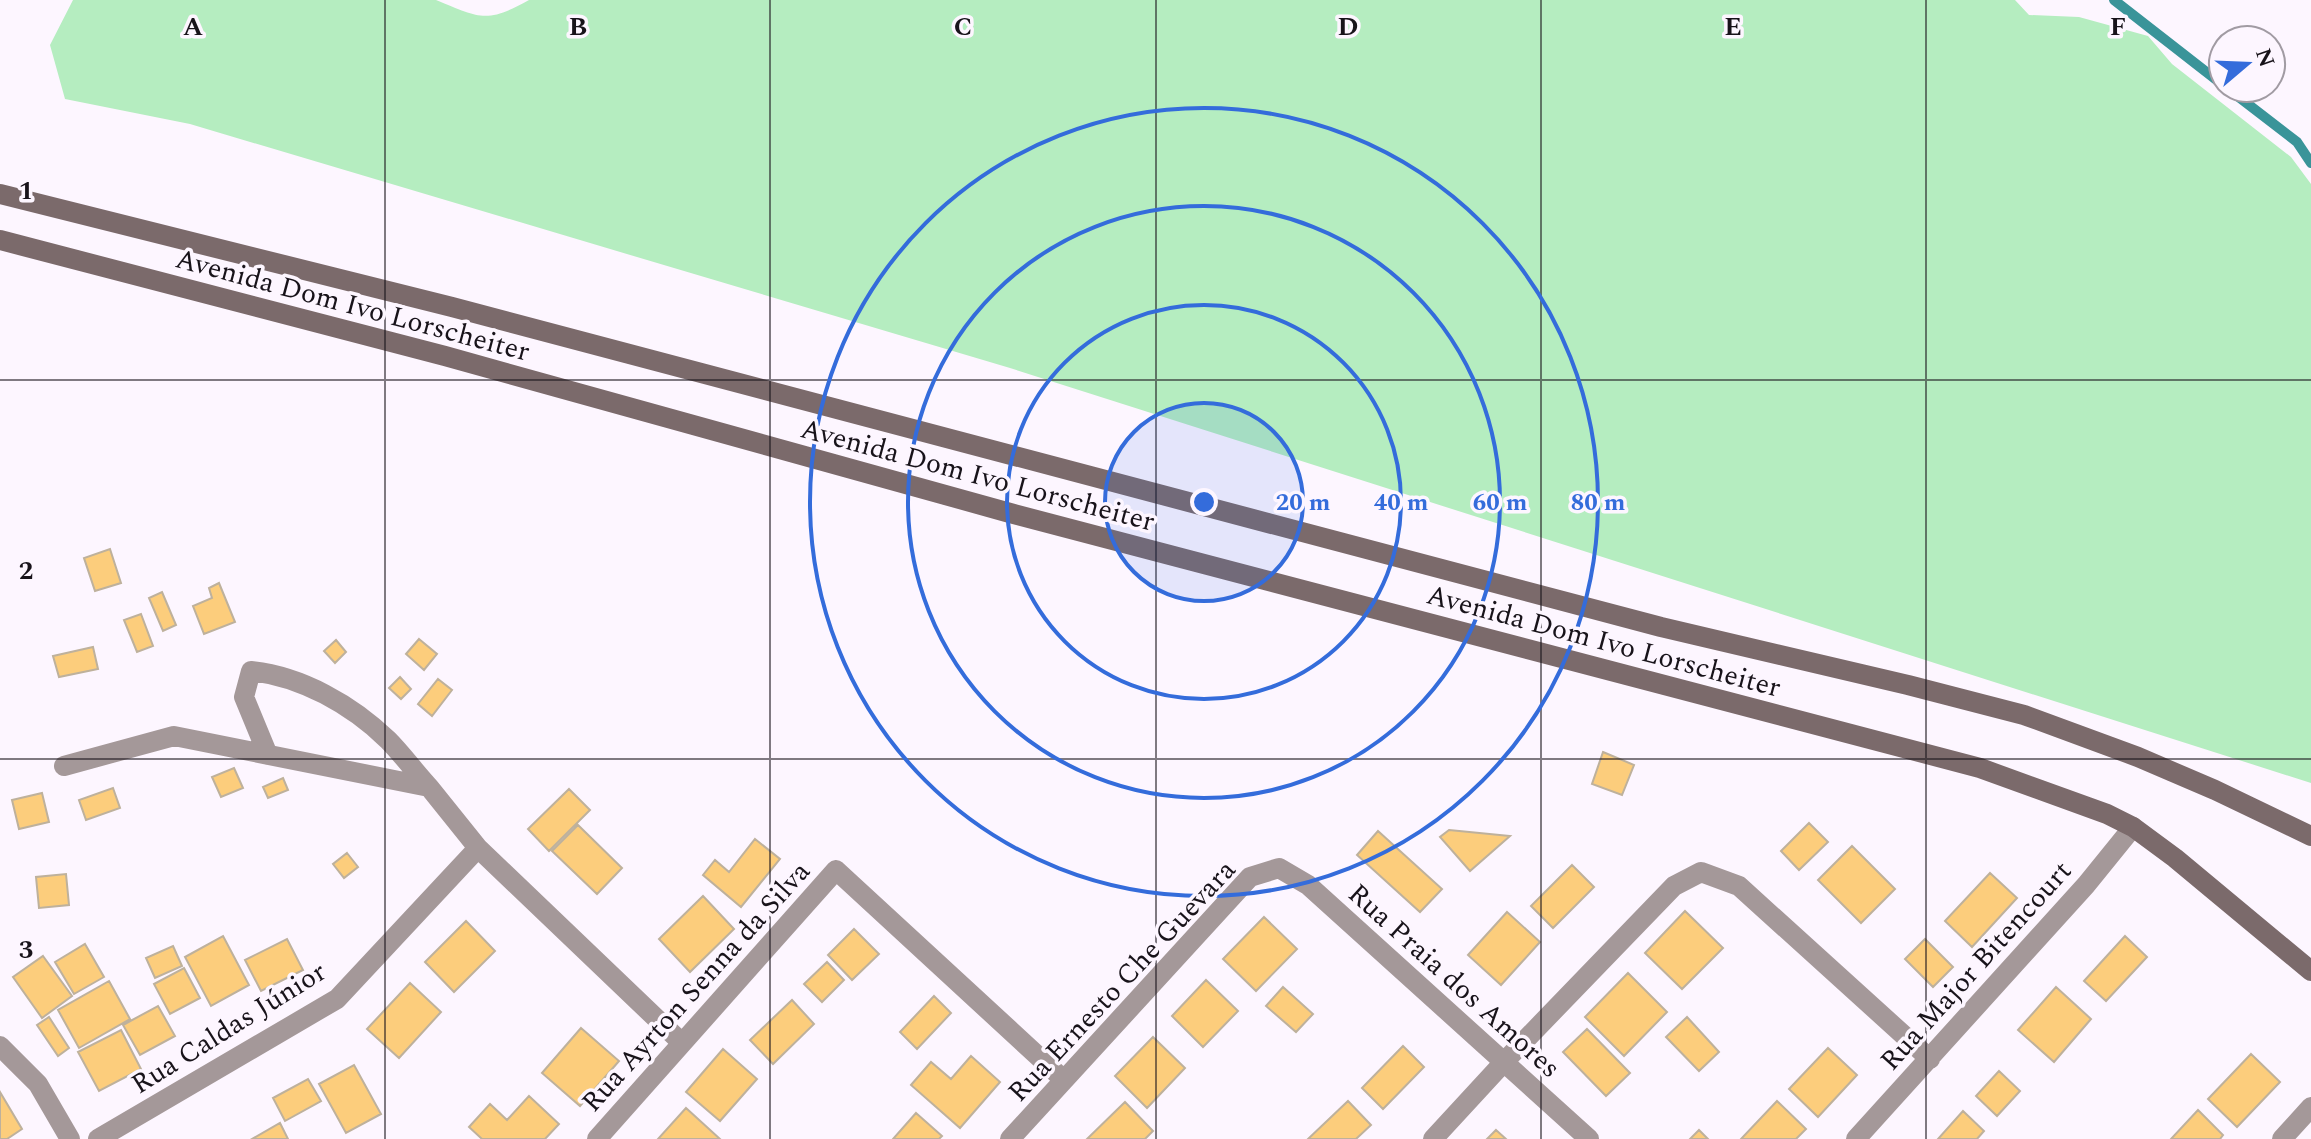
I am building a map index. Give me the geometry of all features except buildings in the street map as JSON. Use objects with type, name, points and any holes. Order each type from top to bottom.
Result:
[{"type":"main road","name":"Avenida Dom Ivo Lorscheiter","points":[[0,194],[452,307],[1661,627],[2024,715],[2151,763],[2311,836]]},
{"type":"main road","name":"Avenida Dom Ivo Lorscheiter","points":[[0,240],[445,356],[1010,513],[1980,768],[2093,809],[2133,827],[2311,971]]},
{"type":"street","points":[[268,755],[244,697],[251,671],[274,673],[306,684],[346,708],[387,739],[478,848],[682,1043]]},
{"type":"street","points":[[64,766],[174,736],[429,787]]},
{"type":"street","name":"Rua Major Bitencourt","points":[[1856,1139],[2086,885],[2133,827]]},
{"type":"street","name":"Rua Caldas Júnior","points":[[98,1139],[337,999],[478,848]]},
{"type":"street","name":"Rua Praia dos Amores","points":[[1279,868],[1308,885],[1589,1139]]},
{"type":"street","name":"Rua Ernesto Che Guevara","points":[[1010,1139],[1250,877],[1279,868]]},
{"type":"street","name":"Rua Ayrton Senna da Silva","points":[[597,1139],[836,870],[1064,1080]]},
{"type":"street","points":[[1433,1139],[1674,886],[1701,872],[1739,886],[1930,1059]]},
{"type":"street","points":[[0,1046],[38,1084],[70,1139]]},
{"type":"street","points":[[2282,1139],[2311,1107]]},
{"type":"green space","points":[[73,0],[436,0],[483,16],[503,13],[529,0],[2015,0],[2029,15],[2079,17],[2148,36],[2172,64],[2207,91],[2207,104],[2223,104],[2291,157],[2311,184],[2311,783],[1010,368],[190,124],[65,99],[50,45]]},
{"type":"waterway","points":[[2114,0],[2207,73]]},
{"type":"waterway","points":[[2248,104],[2297,142],[2311,163]]}]
